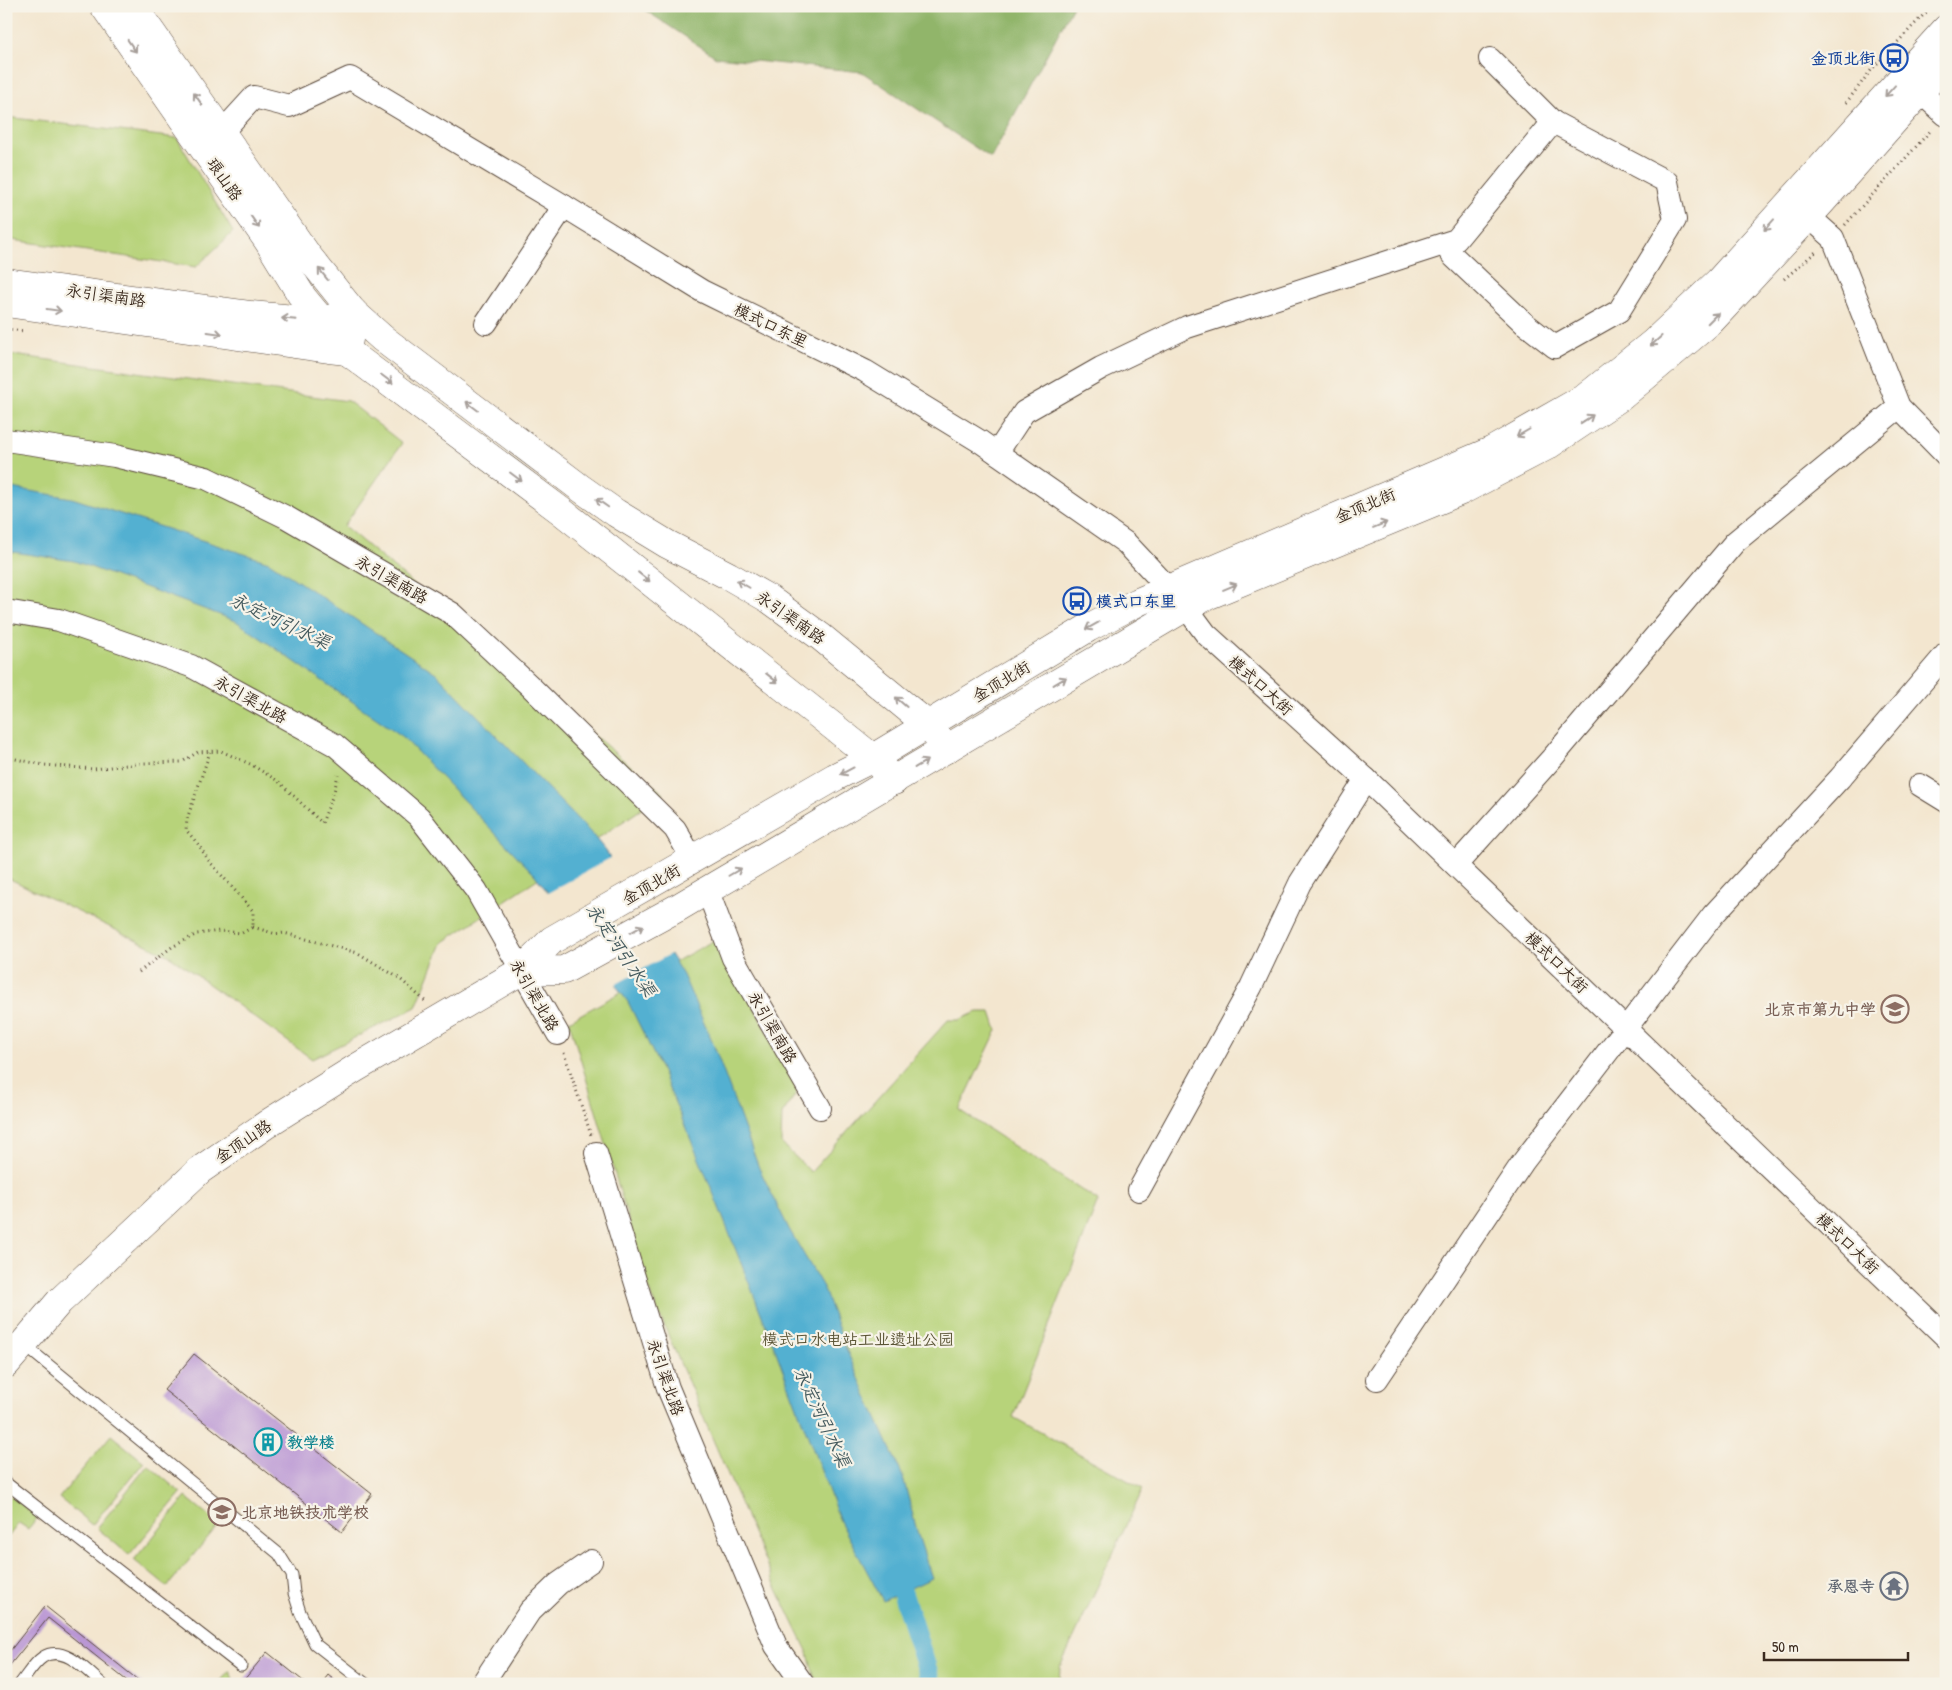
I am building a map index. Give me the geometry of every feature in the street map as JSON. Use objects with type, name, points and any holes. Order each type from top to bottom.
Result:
[{"type":"main road","name":"琅山路","points":[[104,6],[268,241],[303,298],[347,351]]},
{"type":"main road","name":"琅山路","points":[[133,6],[308,256],[354,312]]},
{"type":"main road","name":"金顶北街","points":[[521,972],[564,970],[679,907],[1186,608],[1210,595],[1460,491],[1546,446],[1622,396],[1711,321],[1946,29]]},
{"type":"main road","name":"金顶北街","points":[[521,972],[552,940],[872,758],[1088,628],[1167,588],[1493,450],[1586,397],[1660,337],[1719,281],[1800,209],[1920,92],[1946,63]]},
{"type":"main road","name":"永引渠南路","points":[[6,282],[251,315],[322,321],[354,312],[382,338],[579,487],[667,544],[769,599],[821,637],[928,725],[947,749]]},
{"type":"main road","name":"永引渠南路","points":[[6,303],[307,347],[347,351]]},
{"type":"main road","points":[[354,312],[347,351],[561,511],[872,758],[894,781]]},
{"type":"main road","name":"金顶山路","points":[[14,1354],[59,1302],[200,1170],[281,1115],[439,1019],[521,972]]},
{"type":"street","points":[[1444,244],[1454,257],[1524,323],[1555,347],[1619,311],[1675,220],[1667,182],[1553,122],[1490,59]]},
{"type":"street","name":"模式口东里","points":[[222,132],[254,97],[290,106],[350,78],[702,291],[865,371],[997,453],[1126,542],[1167,588]]},
{"type":"street","points":[[1920,92],[1946,114]]},
{"type":"street","points":[[997,453],[1024,412],[1101,368],[1186,326],[1456,240],[1553,122]]},
{"type":"street","points":[[486,323],[564,206]]},
{"type":"street","points":[[1800,209],[1834,238],[1899,406],[1946,455]]},
{"type":"street","points":[[1456,865],[1553,757],[1735,542],[1899,406]]},
{"type":"street","name":"永引渠南路","points":[[6,440],[115,456],[206,478],[286,517],[453,614],[530,686],[676,829],[692,860]]},
{"type":"street","name":"模式口大街","points":[[1167,588],[1186,608],[1206,634],[1456,865],[1946,1337]]},
{"type":"street","name":"永引渠北路","points":[[6,611],[59,620],[191,666],[335,745],[419,817],[476,890],[521,972],[549,1015],[558,1034]]},
{"type":"street","points":[[1378,1379],[1522,1162],[1713,915],[1840,778],[1946,654]]},
{"type":"street","points":[[1139,1190],[1251,986],[1300,883],[1366,780]]},
{"type":"street","points":[[1920,784],[1946,801]]},
{"type":"street","name":"永引渠南路","points":[[707,889],[733,958],[820,1108]]},
{"type":"street","name":"永引渠北路","points":[[596,1153],[668,1388],[776,1646],[803,1684]]},
{"type":"street","points":[[482,1684],[530,1611],[558,1584],[591,1561]]},
{"type":"lane","points":[[14,1354],[279,1554],[292,1575],[294,1593],[300,1612],[315,1644],[366,1684]]},
{"type":"lane","points":[[6,1483],[241,1666]]},
{"type":"lane","points":[[20,1684],[42,1658],[55,1653],[66,1654],[102,1684]]},
{"type":"path","points":[[6,757],[44,765],[94,769],[143,763],[182,762],[198,752],[221,751],[271,776],[304,804],[322,823],[334,792],[338,773],[351,758]]},
{"type":"path","points":[[210,752],[186,830],[198,844],[208,861],[253,911],[253,927]]},
{"type":"path","points":[[139,972],[172,947],[196,934],[220,931],[242,934],[253,927],[276,934],[284,933],[358,953],[399,978],[426,1002],[439,1019]]},
{"type":"path","name":"永引渠北路","points":[[558,1034],[596,1153]]},
{"type":"green space","points":[[639,6],[1073,6],[991,158],[862,72],[716,57]]},
{"type":"green space","points":[[6,117],[177,138],[233,232],[196,267],[6,239]]},
{"type":"green space","points":[[6,354],[348,401],[402,443],[344,526],[664,794],[442,943],[416,1007],[312,1059],[170,956],[6,877]]},
{"type":"green space","name":"模式口水电站工业遗址公园","points":[[718,938],[798,1091],[782,1114],[781,1143],[811,1172],[948,1020],[959,1020],[977,1012],[991,1012],[997,1030],[959,1110],[1098,1201],[1013,1417],[1143,1489],[1060,1667],[1059,1684],[820,1684],[814,1676],[808,1653],[777,1589],[651,1295],[569,1021]]},
{"type":"green space","points":[[111,1435],[144,1462],[92,1525],[59,1498]]},
{"type":"green space","points":[[148,1465],[181,1493],[129,1555],[97,1528]]},
{"type":"green space","points":[[6,1493],[38,1517],[28,1529],[19,1523],[8,1537],[6,1536]]},
{"type":"green space","points":[[186,1497],[219,1524],[167,1587],[134,1560]]},
{"type":"green space","points":[[230,1670],[234,1684],[218,1684]]},
{"type":"water","points":[[6,487],[72,498],[269,562],[436,673],[591,833],[606,851],[683,975],[714,1046],[759,1168],[789,1229],[823,1287],[846,1349],[903,1477],[918,1535],[932,1578],[883,1601],[840,1521],[772,1341],[710,1185],[659,1065],[628,1002],[535,875],[402,736],[236,621],[74,561],[6,551]]},
{"type":"pier","points":[[612,857],[672,953],[613,986],[546,894]]},
{"type":"building","name":"教学楼","points":[[194,1354],[372,1494],[342,1532],[164,1390]]},
{"type":"building","points":[[45,1606],[143,1684],[131,1684],[48,1618],[6,1670],[6,1656]]},
{"type":"building","points":[[267,1652],[307,1684],[247,1684],[243,1681]]},
{"type":"building","points":[[328,1675],[339,1684],[321,1684]]},
{"type":"waterway","name":"永定河引水渠","points":[[893,1567],[932,1684]]},
{"type":"place","name":"金顶北街","points":[[1894,58]]},
{"type":"place","name":"模式口东里","points":[[1077,601]]},
{"type":"place","name":"北京市第九中学","points":[[1895,1009]]},
{"type":"place","name":"教学楼","points":[[268,1442]]},
{"type":"place","name":"北京地铁技术学校","points":[[222,1512]]},
{"type":"place","name":"承恩寺","points":[[1894,1586]]}]
